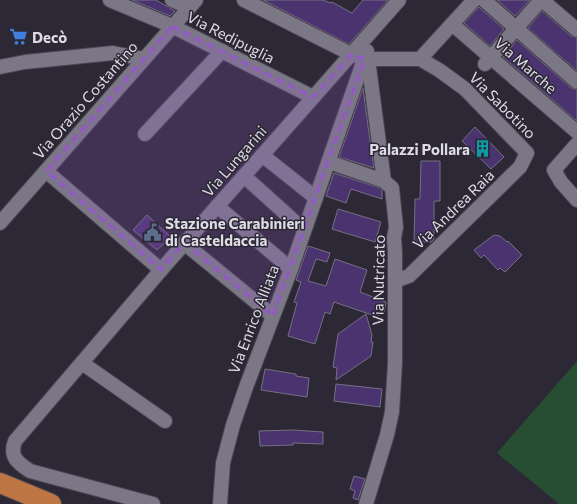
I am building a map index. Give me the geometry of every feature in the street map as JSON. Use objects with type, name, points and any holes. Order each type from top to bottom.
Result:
[{"type":"highway","points":[[0,483],[51,504]]},
{"type":"highway","points":[[0,494],[34,504]]},
{"type":"street","name":"Via Redipuglia","points":[[110,0],[172,26],[313,97]]},
{"type":"street","points":[[172,0],[192,4]]},
{"type":"street","name":"Via Sabotino","points":[[244,0],[351,54],[365,59],[420,59],[440,70],[465,88],[526,153]]},
{"type":"street","name":"Via Lungarini","points":[[153,504],[30,471],[16,460],[12,449],[15,441],[184,243],[399,0]]},
{"type":"street","points":[[420,59],[474,0]]},
{"type":"street","points":[[484,0],[577,82]]},
{"type":"street","points":[[488,61],[542,0],[577,30]]},
{"type":"street","name":"Via Orazio Costantino","points":[[0,223],[192,4]]},
{"type":"street","name":"Via Marche","points":[[452,24],[488,61],[577,132]]},
{"type":"street","name":"Via Enrico Alliata","points":[[220,504],[223,463],[233,425],[329,162],[365,59],[371,32]]},
{"type":"street","points":[[145,134],[222,51]]},
{"type":"street","points":[[0,66],[113,53],[144,59]]},
{"type":"street","name":"Via Nutricato","points":[[365,59],[369,67],[384,181],[392,188],[396,227],[394,238],[395,363],[392,412],[387,435],[366,504]]},
{"type":"street","points":[[577,144],[554,170],[561,182],[577,200]]},
{"type":"street","name":"Via Andrea Raia","points":[[395,281],[409,276],[520,167],[526,153]]},
{"type":"street","points":[[262,155],[316,198]]},
{"type":"street","points":[[329,162],[384,181]]},
{"type":"street","points":[[46,171],[161,270]]},
{"type":"street","points":[[244,176],[296,223]]},
{"type":"street","points":[[217,206],[291,269]]},
{"type":"street","points":[[184,243],[273,316]]},
{"type":"street","points":[[82,363],[165,421]]},
{"type":"highlighted area","points":[[172,26],[313,97],[351,54],[365,59],[273,316],[184,243],[161,270],[46,171]]},
{"type":"green space","points":[[577,361],[577,504],[558,504],[497,453]]},
{"type":"building","points":[[132,0],[156,0],[175,11],[170,16]]},
{"type":"building","points":[[263,0],[323,0],[332,2],[352,13],[363,0],[388,0],[349,44]]},
{"type":"building","points":[[497,0],[530,0],[515,16]]},
{"type":"building","points":[[479,7],[504,29],[490,46],[464,23]]},
{"type":"building","points":[[542,11],[571,36],[577,38],[577,71],[528,28]]},
{"type":"building","points":[[517,40],[571,88],[577,90],[577,121],[503,57]]},
{"type":"building","points":[[363,88],[371,149],[369,154],[372,155],[374,168],[339,157]]},
{"type":"building","name":"Palazzi Pollara","points":[[475,127],[504,157],[491,169],[462,141]]},
{"type":"building","points":[[421,161],[440,161],[440,201],[434,201],[434,239],[431,242],[414,242],[415,199],[420,199]]},
{"type":"building","points":[[334,173],[380,188],[382,190],[382,199],[351,189],[346,203],[326,196]]},
{"type":"building","points":[[338,209],[381,222],[375,242],[332,229]]},
{"type":"building","points":[[147,215],[171,237],[157,250],[133,230]]},
{"type":"building","points":[[494,235],[500,236],[507,242],[508,241],[522,255],[505,272],[500,268],[498,270],[484,255],[481,258],[474,250]]},
{"type":"building","points":[[308,246],[330,253],[327,262],[316,259],[308,281],[326,286],[335,259],[367,270],[360,292],[386,302],[384,313],[380,312],[378,317],[334,302],[330,314],[325,312],[315,344],[288,336],[297,303],[294,302],[301,282],[296,280]]},
{"type":"building","points":[[366,314],[372,335],[371,342],[373,342],[371,356],[336,380],[337,368],[333,367],[338,334]]},
{"type":"building","points":[[265,369],[296,374],[296,376],[309,378],[307,397],[261,390]]},
{"type":"building","points":[[336,384],[382,389],[380,407],[334,401]]},
{"type":"building","points":[[293,430],[323,432],[323,444],[293,443],[293,445],[260,446],[259,431]]},
{"type":"building","points":[[354,476],[365,479],[358,500],[353,498],[355,491],[350,489]]},
{"type":"place","name":"Decò","points":[[19,37]]},
{"type":"place","name":"Palazzi Pollara","points":[[483,149]]},
{"type":"place","name":"Stazione Carabinieri di Casteldaccia","points":[[152,232]]}]
